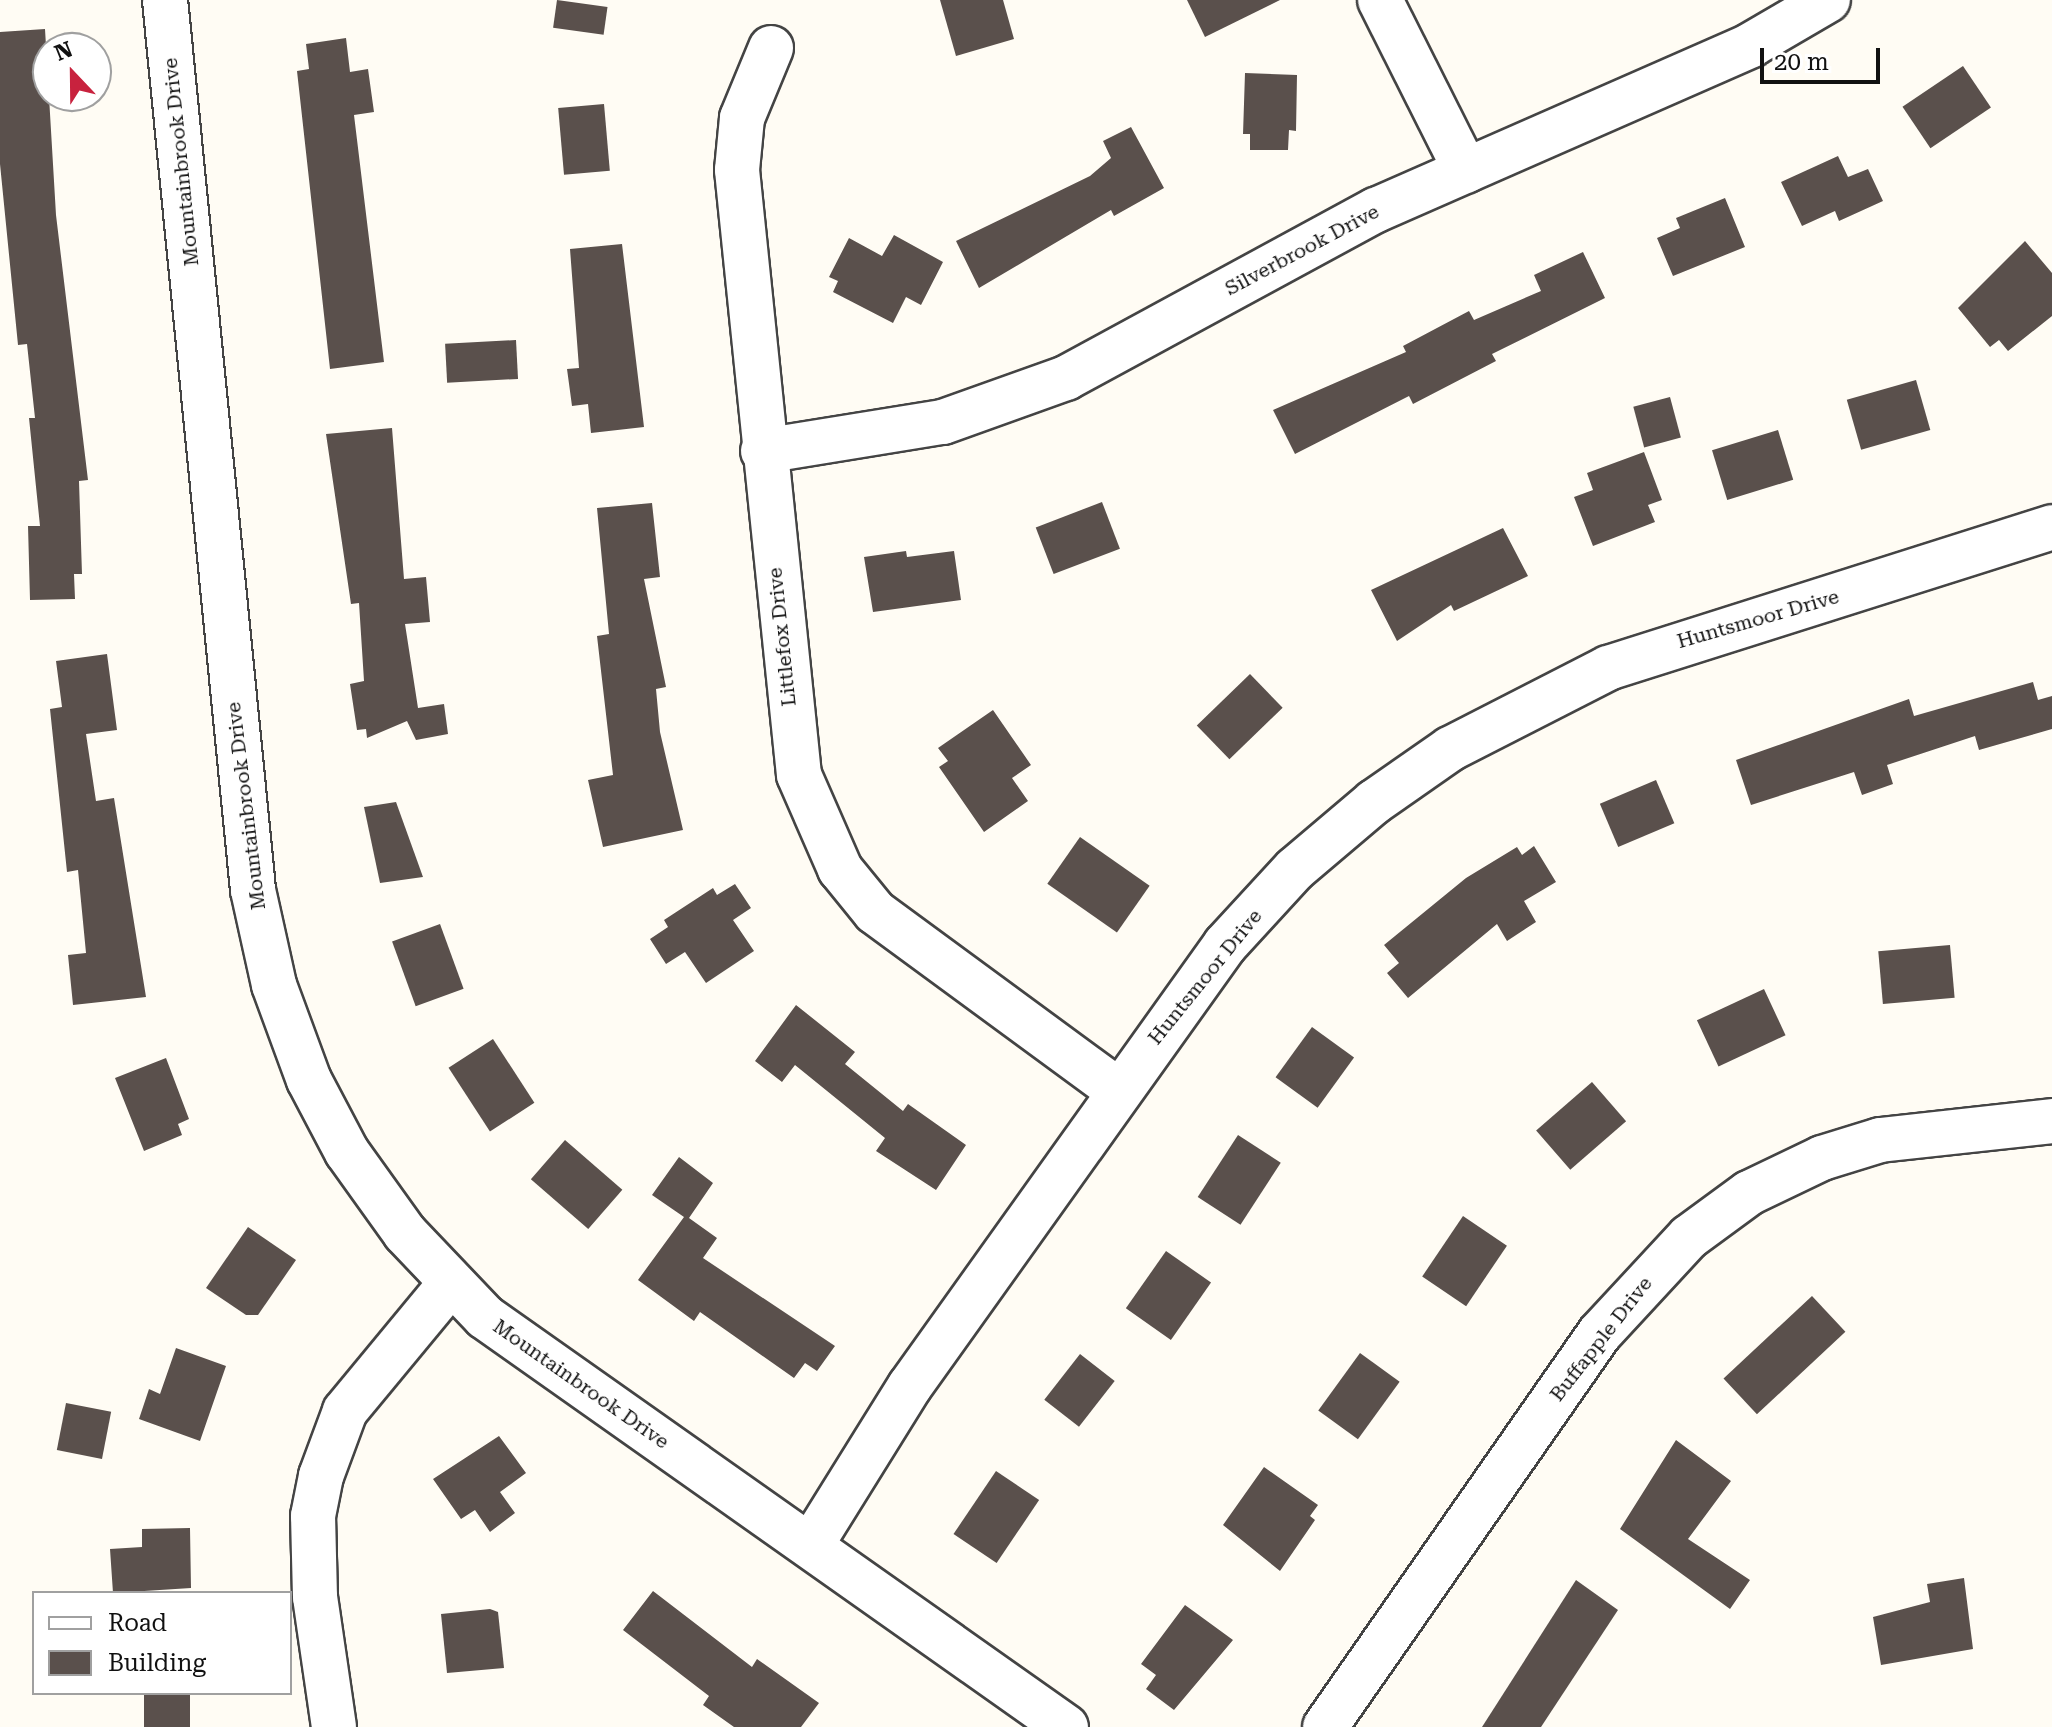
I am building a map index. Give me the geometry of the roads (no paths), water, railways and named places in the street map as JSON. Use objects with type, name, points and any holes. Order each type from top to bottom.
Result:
[{"type":"street","name":"Mountainbrook Drive","points":[[165,0],[253,890],[274,985],[309,1080],[347,1152],[451,1283],[518,1343],[811,1545],[1066,1727]]},
{"type":"street","points":[[1380,0],[1466,171]]},
{"type":"street","name":"Silverbrook Drive","points":[[763,451],[998,406],[1466,171],[1751,45],[1828,0]]},
{"type":"street","name":"Littlefox Drive","points":[[771,48],[742,118],[737,170],[763,451],[799,775],[840,869],[875,912],[927,955],[1117,1090]]},
{"type":"street","name":"Huntsmoor Drive","points":[[811,1545],[910,1386],[1117,1090],[1225,945],[1295,869],[1450,749],[1535,701],[1670,644],[2052,527]]},
{"type":"street","name":"Buffapple Drive","points":[[1325,1727],[1600,1333],[1689,1237],[1749,1193],[1837,1154],[1934,1132],[2052,1121]]},
{"type":"street","points":[[334,1727],[315,1597],[313,1516],[321,1476],[345,1411],[451,1283]]}]
